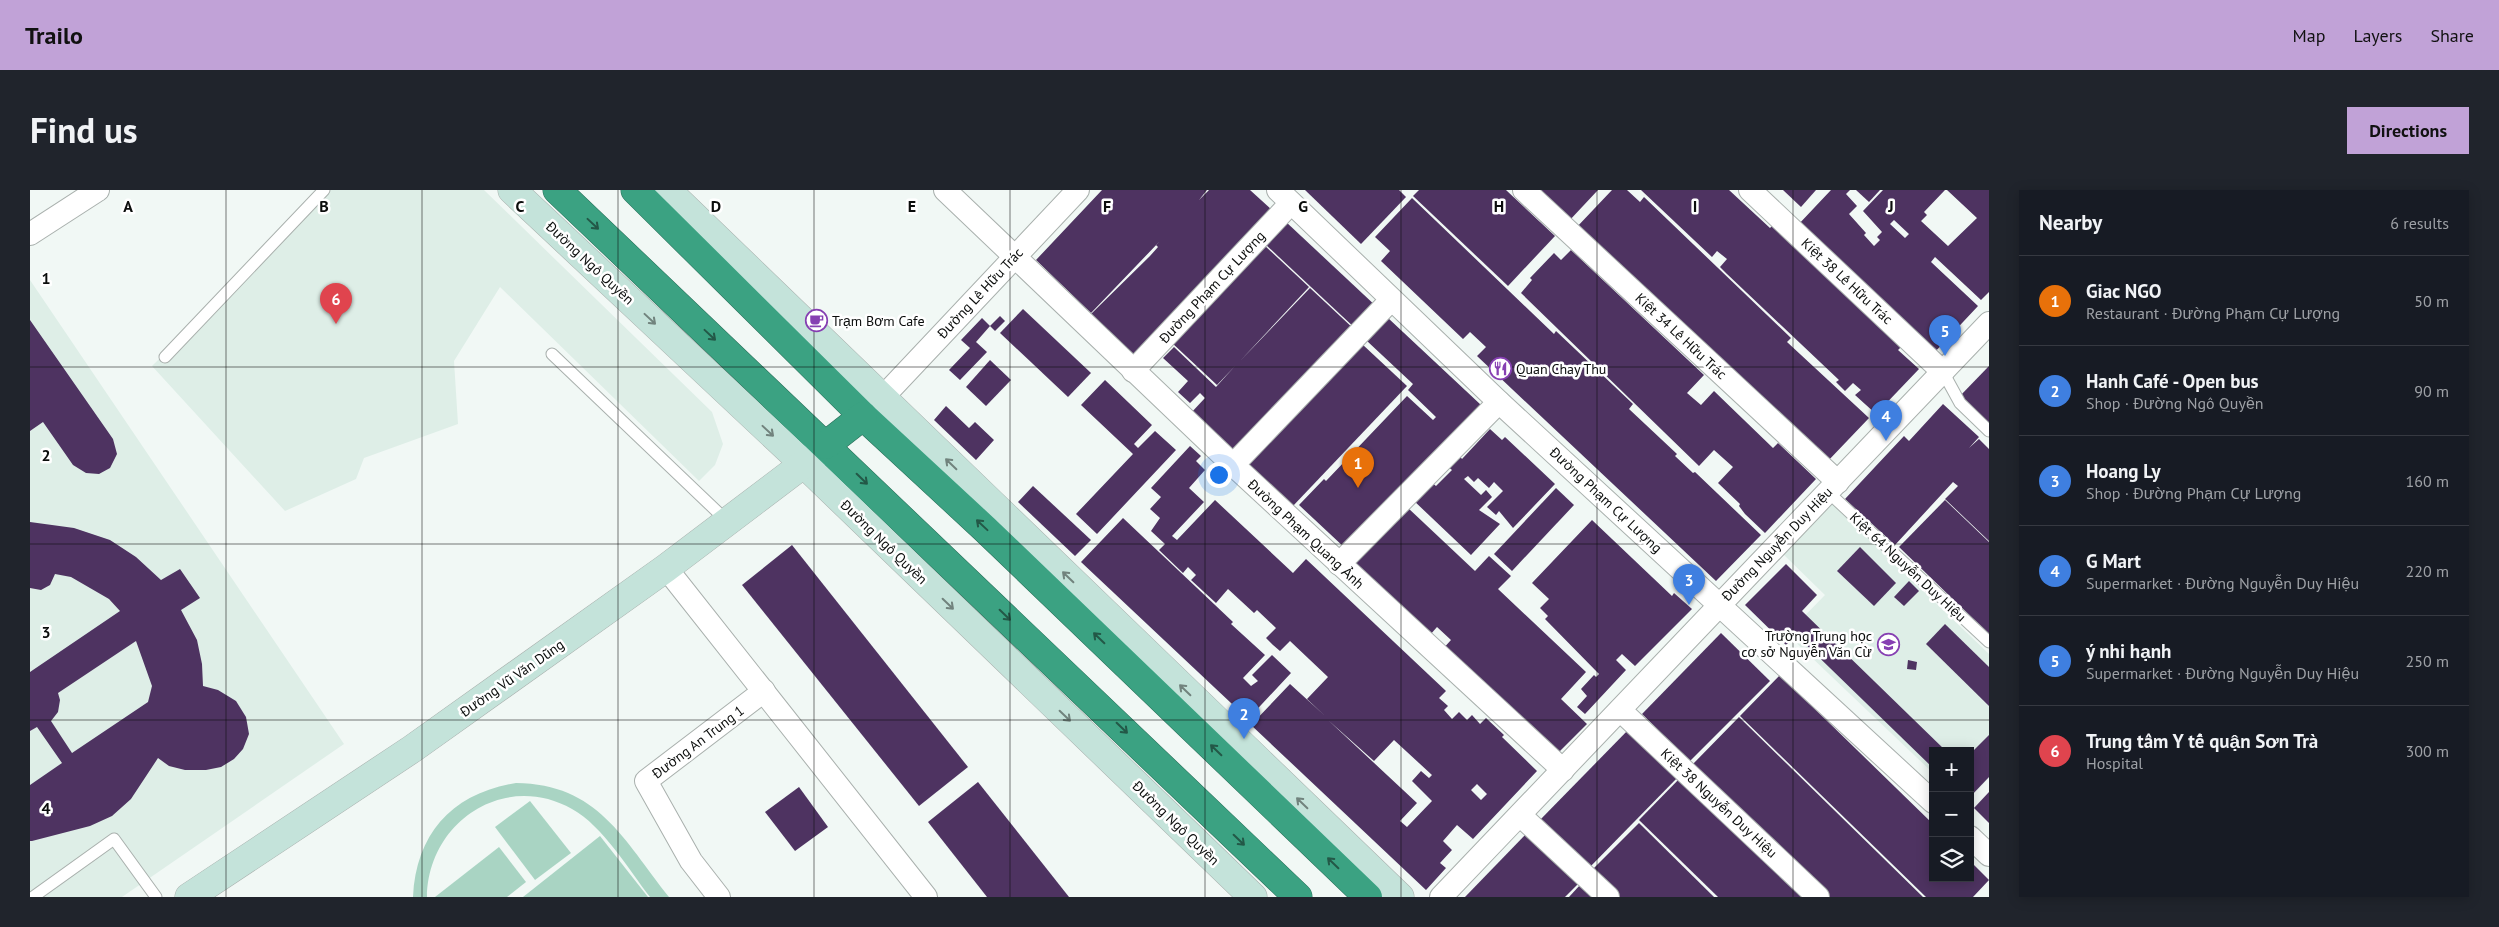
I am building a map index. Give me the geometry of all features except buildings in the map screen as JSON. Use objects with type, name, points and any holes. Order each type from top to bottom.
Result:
[{"type":"highway","points":[[557,190],[1298,897]]},
{"type":"highway","points":[[635,190],[862,416],[985,529],[1368,897]]},
{"type":"highway","points":[[826,445],[862,416]]},
{"type":"street","points":[[30,234],[98,190]]},
{"type":"street","name":"Đường Ngô Quyền","points":[[512,190],[804,464],[1253,897]]},
{"type":"street","points":[[667,190],[1400,897]]},
{"type":"street","name":"Đường Phạm Quang Ảnh","points":[[945,190],[1233,465],[1563,770]]},
{"type":"street","name":"Đường Lê Hữu Trác","points":[[883,397],[1078,190]]},
{"type":"street","name":"Kiệt 34 Lê Hữu Trác","points":[[1524,190],[1833,487]]},
{"type":"street","name":"Kiệt 38 Lê Hữu Trác","points":[[1750,190],[1943,372]]},
{"type":"street","name":"Đường Phạm Cự Lượng","points":[[1133,371],[1285,196],[1499,402],[1929,798]]},
{"type":"street","points":[[1233,465],[1391,300]]},
{"type":"street","name":"Đường Nguyễn Duy Hiệu","points":[[1441,897],[1989,323]]},
{"type":"street","points":[[862,416],[883,397]]},
{"type":"street","points":[[1339,564],[1499,402]]},
{"type":"street","name":"Đường Vũ Văn Dũng","points":[[189,897],[412,749],[666,568],[804,464],[826,445]]},
{"type":"street","points":[[666,568],[926,897]]},
{"type":"street","name":"Đường An Trung 1","points":[[719,897],[690,861],[646,781],[764,691]]},
{"type":"street","name":"Kiệt 38 Nguyễn Duy Hiệu","points":[[1620,710],[1818,897]]},
{"type":"street","points":[[1520,816],[1608,897]]},
{"type":"street","points":[[1974,841],[1989,855]]},
{"type":"lane","points":[[165,357],[324,190]]},
{"type":"lane","points":[[552,354],[727,521]]},
{"type":"lane","points":[[1943,372],[1960,403],[1989,431]]},
{"type":"lane","name":"Kiệt 64 Nguyễn Duy Hiệu","points":[[1833,487],[1989,642]]},
{"type":"lane","points":[[33,897],[114,839],[156,897]]},
{"type":"shaded area","points":[[330,190],[484,190],[712,412],[723,444],[715,465],[699,481],[500,287],[454,361],[458,424],[364,458],[356,479],[285,511],[152,366]]},
{"type":"shaded area","points":[[30,280],[344,744],[122,897],[30,897]]},
{"type":"shaded area","name":"Trường Trung học cơ sở Nguyễn Văn Cừ","points":[[1828,500],[1989,654],[1989,778],[1974,793],[1974,747],[1929,747],[1929,769],[1787,634],[1825,595],[1780,551]]},
{"type":"green space","points":[[516,783],[544,786],[568,793],[588,804],[622,836],[669,897],[650,897],[605,837],[572,809],[546,799],[521,796],[497,800],[474,811],[455,826],[441,846],[431,870],[427,897],[413,897],[416,874],[422,854],[430,835],[442,820],[474,796],[494,788]]},
{"type":"green space","points":[[530,801],[571,853],[535,880],[495,827]]},
{"type":"green space","points":[[600,836],[648,897],[523,897]]},
{"type":"green space","points":[[499,847],[526,882],[507,897],[435,897]]},
{"type":"place","name":"Trạm Bơm Cafe","points":[[816,321]]},
{"type":"place","name":"Trung tâm Y tế quận Sơn Trà","points":[[336,324]]},
{"type":"place","name":"ý nhi hạnh","points":[[1945,356]]},
{"type":"place","name":"Quan Chay Thu","points":[[1500,369]]},
{"type":"place","name":"G Mart","points":[[1886,441]]},
{"type":"place","name":"Giac NGO","points":[[1358,488]]},
{"type":"place","name":"Hoang Ly","points":[[1689,605]]},
{"type":"place","name":"Trường Trung học cơ sở Nguyễn Văn Cừ","points":[[1888,644]]},
{"type":"place","name":"Hanh Café - Open bus","points":[[1244,739]]}]
